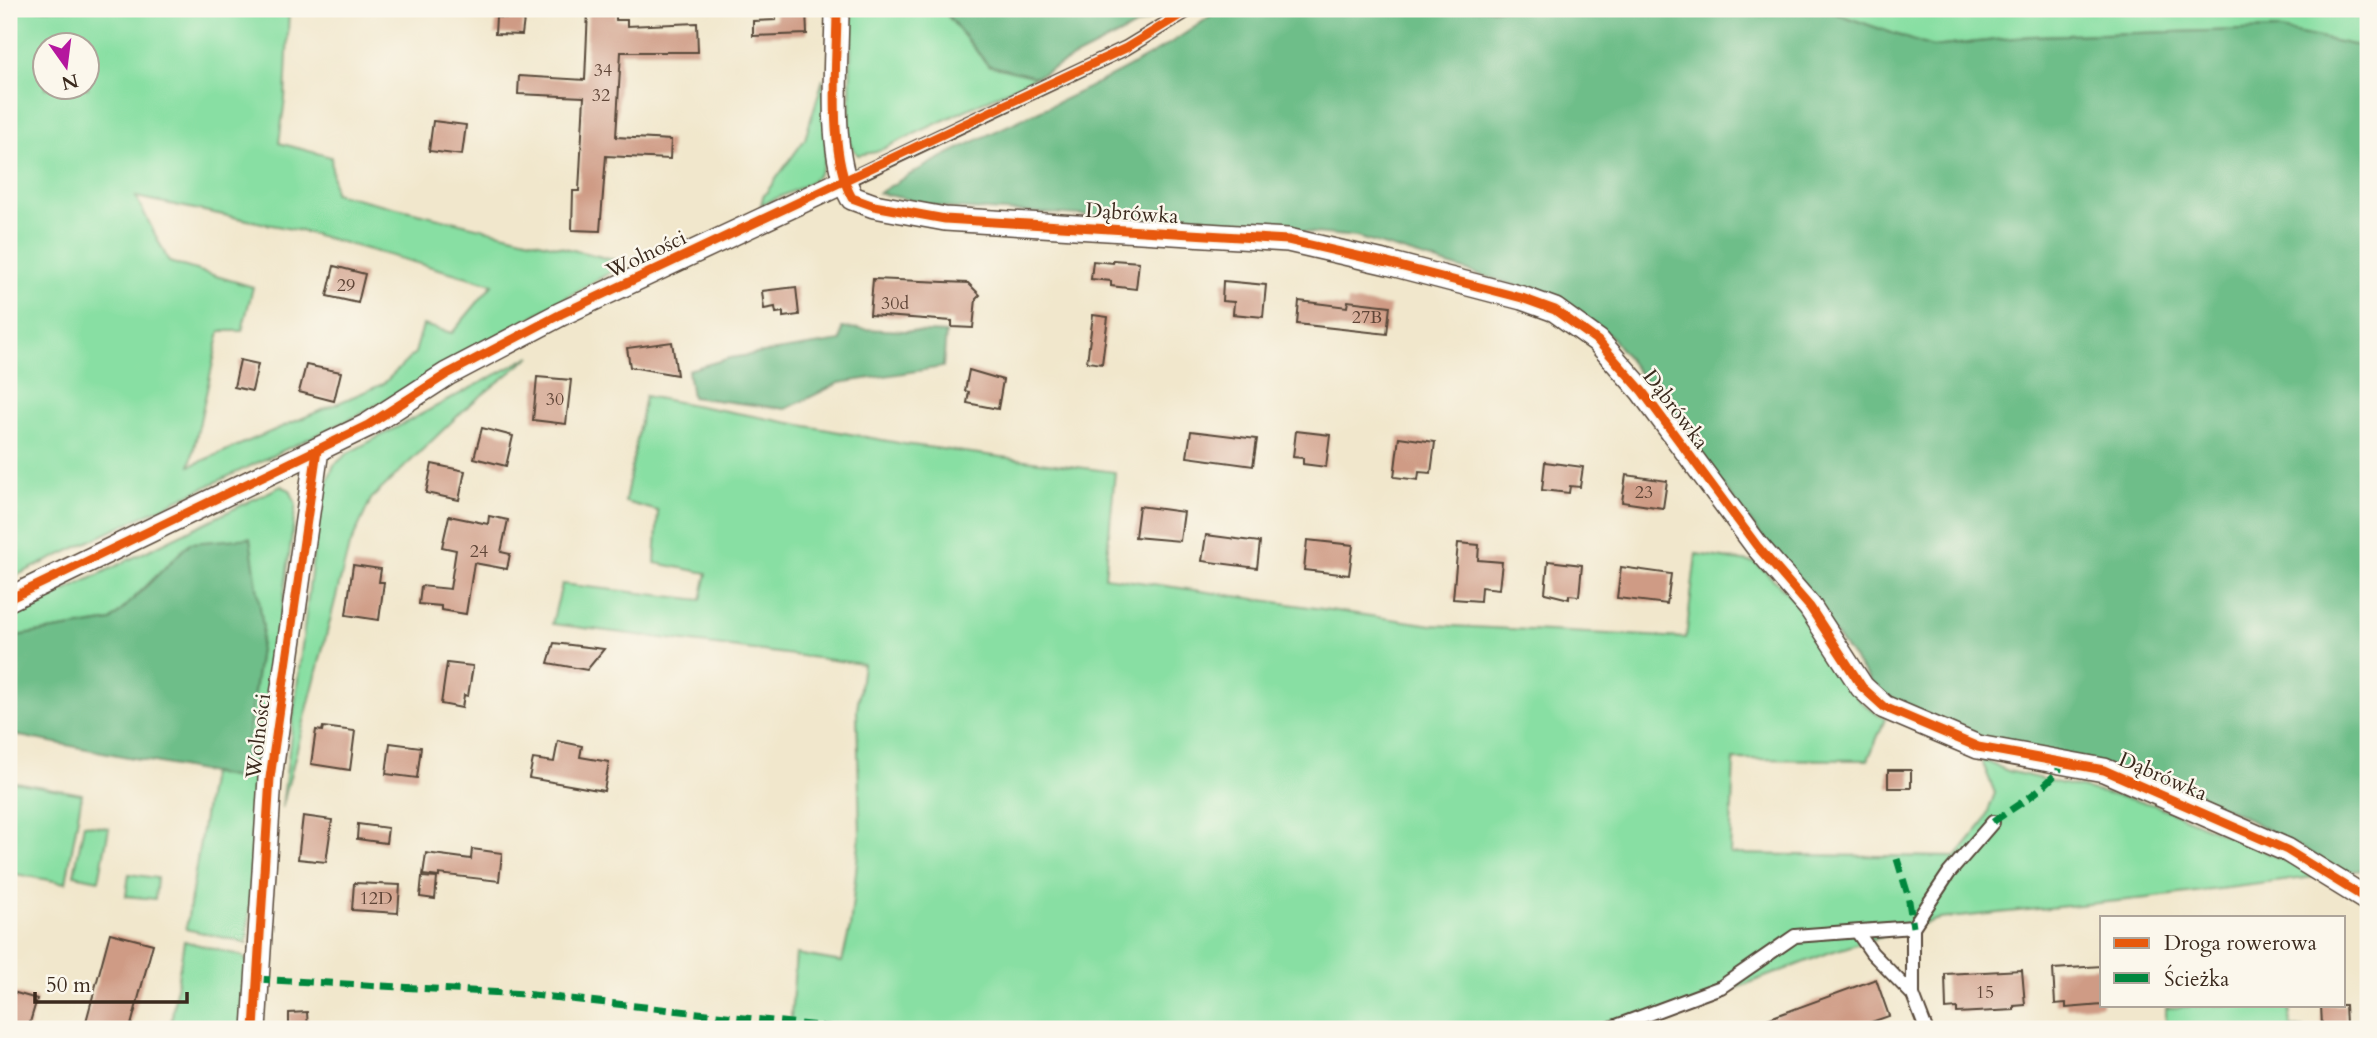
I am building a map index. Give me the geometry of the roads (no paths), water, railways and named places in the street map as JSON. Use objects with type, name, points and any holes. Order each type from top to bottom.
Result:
[{"type":"street","points":[[837,9],[838,151],[843,182]]},
{"type":"street","name":"Wolności","points":[[9,599],[368,425],[447,373],[561,314],[843,182]]},
{"type":"street","name":"Dąbrówka","points":[[843,182],[852,198],[874,206],[945,219],[1288,240],[1388,262],[1522,298],[1555,310],[1598,341],[1642,391],[1757,546],[1810,607],[1862,687],[1884,707],[1978,747],[2104,770],[2287,850],[2368,900]]},
{"type":"street","name":"Wolności","points":[[254,1029],[270,778],[317,450]]},
{"type":"lane","points":[[843,182],[1126,48],[1189,9]]},
{"type":"lane","points":[[1926,1029],[1913,995],[1913,927],[1949,873],[1993,822]]},
{"type":"lane","points":[[1608,1029],[1721,987],[1796,936],[1913,927]]},
{"type":"lane","points":[[1858,933],[1872,953],[1913,995]]}]
